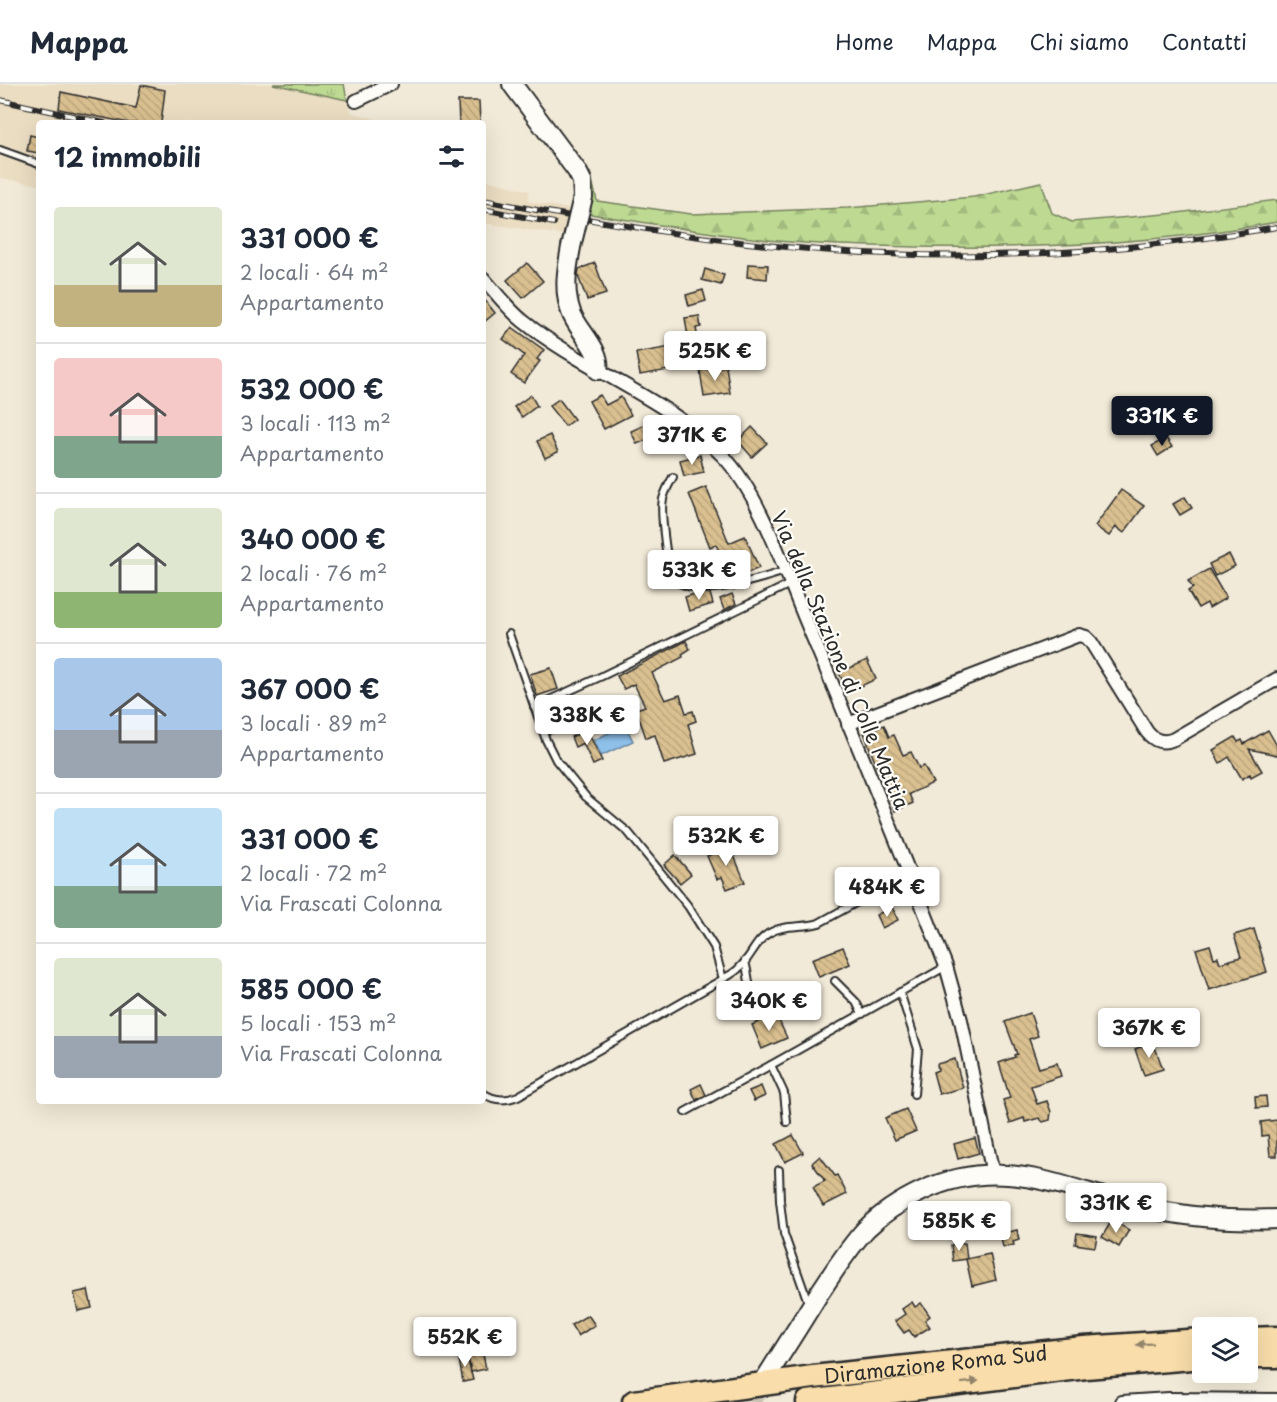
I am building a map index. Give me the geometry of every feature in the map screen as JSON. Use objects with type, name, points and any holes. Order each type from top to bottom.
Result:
[{"type":"highway","points":[[1258,1339],[1277,1338]]},
{"type":"highway","name":"Diramazione Roma Sud","points":[[634,1402],[835,1374],[1102,1347],[1192,1341]]},
{"type":"highway","points":[[1258,1356],[1277,1356]]},
{"type":"highway","name":"Diramazione Roma Sud","points":[[808,1402],[1086,1367],[1192,1358]]},
{"type":"street","points":[[356,101],[391,84]]},
{"type":"street","points":[[512,84],[582,181],[583,197],[567,273],[567,299],[576,323],[594,352],[598,370]]},
{"type":"street","name":"Via della Stazione di Colle Mattia","points":[[486,282],[521,320],[663,409],[698,434],[725,458],[749,492],[785,571],[946,966],[961,1020],[993,1174]]},
{"type":"street","points":[[848,724],[1079,635],[1091,642],[1147,732],[1157,741],[1165,742],[1174,739],[1277,679]]},
{"type":"street","points":[[765,1379],[857,1239],[889,1209],[946,1181],[993,1174],[1035,1178],[1172,1213],[1214,1218],[1277,1219]]},
{"type":"street","points":[[1122,1402],[1169,1399],[1277,1400]]},
{"type":"lane","points":[[0,150],[36,163]]},
{"type":"lane","points":[[673,477],[665,493],[662,508],[668,568],[674,580],[687,586],[722,586],[751,581],[785,571]]},
{"type":"lane","points":[[534,707],[790,584]]},
{"type":"lane","points":[[509,634],[549,746],[566,774],[592,803],[628,832],[691,911],[714,947],[723,979]]},
{"type":"lane","points":[[486,1094],[500,1100],[518,1096],[723,979],[739,968],[759,942],[770,932],[819,923],[908,874]]},
{"type":"lane","points":[[745,961],[753,996],[758,1000],[782,1007]]},
{"type":"lane","points":[[685,1112],[946,966]]},
{"type":"lane","points":[[835,981],[856,1002],[862,1014]]},
{"type":"lane","points":[[900,992],[918,1049],[914,1094]]},
{"type":"lane","points":[[771,1065],[784,1094],[787,1122]]},
{"type":"lane","points":[[779,1170],[784,1234],[810,1308]]},
{"type":"shaded area","points":[[0,84],[273,84],[347,100],[352,113],[381,120],[36,120],[36,184],[0,178]]},
{"type":"shaded area","points":[[486,180],[529,191],[528,201],[571,209],[563,235],[486,223]]},
{"type":"green space","points":[[273,84],[344,84],[347,100]]},
{"type":"green space","points":[[590,172],[597,201],[691,214],[848,208],[974,197],[1041,182],[1052,213],[1072,222],[1177,213],[1277,200],[1277,222],[1142,240],[1051,246],[873,246],[777,241],[583,213]]},
{"type":"water","points":[[625,725],[633,741],[601,756],[594,740]]},
{"type":"building","points":[[141,85],[165,90],[161,120],[114,120],[59,109],[61,92],[136,108]]},
{"type":"building","points":[[458,101],[479,101],[480,120],[459,120]]},
{"type":"building","points":[[30,135],[36,136],[36,152],[27,151]]},
{"type":"building","points":[[527,263],[543,281],[523,298],[507,280]]},
{"type":"building","points":[[595,263],[606,294],[587,300],[578,276],[579,269]]},
{"type":"building","points":[[748,264],[768,265],[767,279],[747,277]]},
{"type":"building","points":[[705,269],[724,275],[721,285],[702,280]]},
{"type":"building","points":[[703,290],[706,301],[689,306],[686,295]]},
{"type":"building","points":[[486,302],[495,313],[486,320]]},
{"type":"building","points":[[699,316],[701,327],[696,328],[701,356],[674,360],[675,369],[640,375],[636,353],[689,344],[685,318]]},
{"type":"building","points":[[512,327],[544,350],[537,359],[540,361],[524,383],[511,374],[524,355],[503,339]]},
{"type":"building","points":[[726,366],[730,393],[704,397],[700,370]]},
{"type":"building","points":[[531,395],[537,406],[522,417],[514,407]]},
{"type":"building","points":[[600,395],[606,405],[621,397],[631,415],[604,429],[589,401]]},
{"type":"building","points":[[559,399],[574,419],[565,426],[549,406]]},
{"type":"building","points":[[651,422],[658,435],[637,444],[631,431]]},
{"type":"building","points":[[752,427],[767,443],[752,457],[738,441]]},
{"type":"building","points":[[550,435],[558,452],[545,458],[537,441]]},
{"type":"building","points":[[1166,438],[1172,447],[1158,456],[1152,446]]},
{"type":"building","points":[[700,455],[704,472],[684,476],[680,460]]},
{"type":"building","points":[[706,487],[729,543],[745,536],[759,568],[740,576],[735,563],[726,567],[716,544],[710,547],[689,494]]},
{"type":"building","points":[[1121,490],[1144,506],[1124,533],[1116,527],[1109,536],[1095,526]]},
{"type":"building","points":[[1185,497],[1192,508],[1180,515],[1173,504]]},
{"type":"building","points":[[1229,554],[1235,566],[1215,576],[1209,564]]},
{"type":"building","points":[[1209,569],[1226,598],[1209,608],[1207,603],[1198,608],[1188,591],[1193,588],[1188,581]]},
{"type":"building","points":[[698,593],[710,593],[713,604],[689,611],[685,597]]},
{"type":"building","points":[[732,594],[736,604],[724,610],[720,599]]},
{"type":"building","points":[[686,641],[690,649],[682,654],[683,657],[652,673],[665,700],[680,695],[686,713],[693,711],[696,721],[688,724],[697,754],[664,764],[655,735],[646,738],[636,709],[645,706],[634,684],[624,689],[617,676]]},
{"type":"building","points":[[867,660],[876,679],[848,692],[839,673]]},
{"type":"building","points":[[551,668],[558,689],[537,696],[530,674]]},
{"type":"building","points":[[550,712],[557,731],[549,734],[543,715]]},
{"type":"building","points":[[884,725],[889,737],[894,735],[903,755],[911,752],[919,768],[924,766],[933,783],[909,794],[913,803],[895,811],[889,791],[864,733]]},
{"type":"building","points":[[587,730],[602,761],[593,765],[583,743],[575,747],[571,737]]},
{"type":"building","points":[[1268,730],[1277,746],[1277,755],[1249,749],[1262,771],[1251,777],[1250,774],[1242,779],[1229,757],[1220,763],[1213,750],[1235,737],[1238,742],[1242,740],[1244,744]]},
{"type":"building","points":[[730,846],[745,882],[727,889],[722,877],[717,879],[707,856]]},
{"type":"building","points":[[675,855],[691,874],[680,883],[664,865]]},
{"type":"building","points":[[892,907],[898,920],[882,928],[876,915]]},
{"type":"building","points":[[1254,929],[1267,972],[1209,990],[1196,949],[1210,945],[1214,958],[1218,957],[1220,963],[1241,957],[1234,935]]},
{"type":"building","points":[[843,947],[850,964],[819,977],[812,959]]},
{"type":"building","points":[[1030,1013],[1038,1036],[1029,1039],[1039,1068],[1057,1063],[1061,1076],[1031,1086],[1037,1104],[1047,1101],[1051,1112],[1050,1120],[1043,1122],[1039,1118],[1025,1122],[1024,1118],[1010,1123],[1003,1100],[1010,1098],[999,1063],[1017,1054],[1005,1022]]},
{"type":"building","points":[[776,1014],[787,1038],[762,1049],[752,1025]]},
{"type":"building","points":[[1153,1042],[1163,1069],[1144,1075],[1135,1049]]},
{"type":"building","points":[[955,1059],[963,1088],[939,1094],[933,1072],[938,1070],[937,1064]]},
{"type":"building","points":[[701,1084],[706,1095],[696,1100],[691,1089]]},
{"type":"building","points":[[761,1086],[765,1096],[754,1101],[749,1091]]},
{"type":"building","points":[[1266,1096],[1267,1107],[1256,1108],[1255,1097]]},
{"type":"building","points":[[906,1109],[916,1131],[895,1140],[885,1118]]},
{"type":"building","points":[[1277,1120],[1277,1156],[1270,1156],[1268,1135],[1262,1136],[1261,1122]]},
{"type":"building","points":[[793,1135],[803,1153],[785,1162],[776,1144]]},
{"type":"building","points":[[975,1138],[979,1153],[958,1159],[954,1144]]},
{"type":"building","points":[[820,1156],[835,1176],[837,1175],[847,1194],[823,1206],[813,1187],[825,1181],[812,1163]]},
{"type":"building","points":[[1112,1220],[1129,1230],[1119,1247],[1102,1237]]},
{"type":"building","points":[[1017,1230],[1019,1240],[1013,1242],[1014,1245],[1003,1247],[1000,1234]]},
{"type":"building","points":[[1077,1233],[1097,1236],[1095,1247],[1075,1244]]},
{"type":"building","points":[[965,1243],[967,1259],[953,1261],[951,1245]]},
{"type":"building","points":[[990,1254],[996,1280],[972,1286],[966,1259]]},
{"type":"building","points":[[88,1290],[92,1308],[78,1311],[74,1293]]},
{"type":"building","points":[[912,1302],[915,1307],[921,1303],[930,1316],[925,1320],[930,1327],[914,1337],[909,1330],[904,1333],[895,1321],[905,1314],[902,1309]]},
{"type":"building","points":[[588,1315],[595,1325],[578,1336],[571,1325]]},
{"type":"building","points":[[466,1353],[473,1380],[463,1382],[458,1354]]},
{"type":"building","points":[[483,1354],[486,1369],[471,1372],[468,1357]]},
{"type":"tunnel","points":[[751,1402],[765,1379]]},
{"type":"railway","points":[[0,100],[90,120]]},
{"type":"railway","points":[[486,201],[614,224],[745,243],[889,254],[1000,255],[1056,252],[1167,243],[1277,227]]},
{"type":"railway","points":[[486,210],[554,223]]}]
